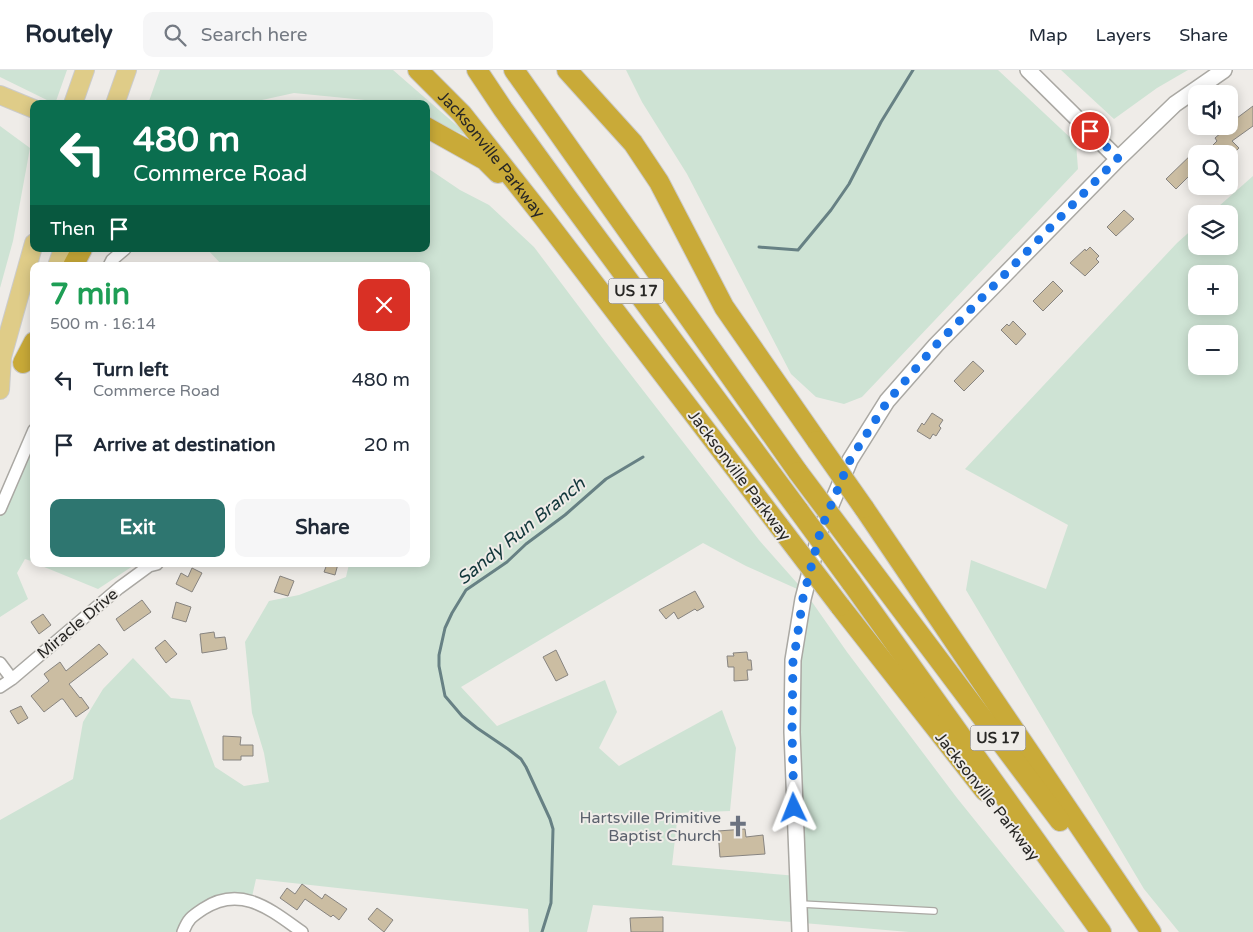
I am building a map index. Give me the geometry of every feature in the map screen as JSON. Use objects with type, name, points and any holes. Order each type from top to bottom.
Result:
[{"type":"highway","name":"Jacksonville Parkway","points":[[418,70],[462,114],[544,218],[840,606],[1094,932]]},
{"type":"highway","name":"US 17","points":[[477,70],[554,180],[851,582],[1101,932]]},
{"type":"highway","name":"US 17","points":[[514,70],[798,472],[1144,932]]},
{"type":"highway","points":[[567,70],[632,143],[654,174],[724,307],[864,508],[1151,932]]},
{"type":"highway","points":[[430,129],[485,160],[544,218]]},
{"type":"highway","points":[[23,363],[30,350]]},
{"type":"main road","points":[[74,100],[85,70]]},
{"type":"main road","points":[[117,100],[128,70]]},
{"type":"main road","points":[[1028,70],[1118,158]]},
{"type":"main road","points":[[800,932],[792,732],[793,660],[803,598],[821,529],[850,460],[887,402],[936,345],[1118,158],[1176,104],[1224,70]]},
{"type":"main road","points":[[0,95],[30,107]]},
{"type":"main road","points":[[0,387],[2,357],[31,252]]},
{"type":"main road","points":[[0,387],[23,363],[30,343]]},
{"type":"street","points":[[111,262],[121,252]]},
{"type":"street","points":[[0,509],[30,439]]},
{"type":"street","name":"Miracle Drive","points":[[0,687],[12,679],[119,588],[148,567]]},
{"type":"street","points":[[0,663],[12,679]]},
{"type":"street","points":[[184,932],[188,919],[215,901],[235,899],[250,901],[267,907],[302,932]]},
{"type":"lane","points":[[798,904],[934,911]]},
{"type":"green space","points":[[0,70],[67,70],[56,100],[47,100],[0,77]]},
{"type":"green space","points":[[160,70],[393,70],[427,100],[365,100],[294,93],[262,100],[149,100]]},
{"type":"green space","points":[[626,70],[998,70],[1076,143],[1078,169],[862,397],[844,404],[816,397],[791,374],[687,174],[642,102]]},
{"type":"green space","points":[[1061,70],[1188,70],[1157,88],[1114,119]]},
{"type":"green space","points":[[430,102],[470,137],[430,121]]},
{"type":"green space","points":[[0,126],[30,148],[13,241],[0,288]]},
{"type":"green space","points":[[430,170],[460,190],[489,205],[534,247],[759,540],[805,592],[847,652],[957,798],[1065,932],[909,932],[593,905],[587,932],[529,932],[528,909],[256,879],[251,901],[215,901],[183,932],[0,932],[0,820],[73,779],[83,722],[103,689],[133,658],[171,698],[190,700],[215,767],[244,786],[269,782],[264,753],[252,713],[245,642],[269,601],[299,595],[346,577],[348,567],[430,567],[430,262],[219,262],[210,252],[430,252]],"holes":[[[703,543],[746,566],[804,592],[792,732],[797,876],[672,865],[678,813],[730,811],[736,748],[722,710],[619,766],[599,748],[617,712],[605,680],[497,726],[461,687]]]},
{"type":"green space","points":[[1253,176],[1253,932],[1179,932],[1144,889],[966,590],[971,560],[1046,589],[1068,525],[965,469],[1188,233],[1188,255],[1238,255],[1238,205],[1220,205],[1232,195],[1238,195],[1238,189]]},
{"type":"green space","points":[[30,439],[30,561],[25,559],[17,573],[28,599],[0,617],[0,509]]},
{"type":"green space","points":[[44,567],[131,567],[98,589]]},
{"type":"building","points":[[1253,106],[1253,126],[1232,141],[1236,145],[1213,145],[1217,141],[1215,138],[1218,135],[1238,135],[1238,117]]},
{"type":"building","points":[[1188,158],[1188,177],[1176,189],[1166,179]]},
{"type":"building","points":[[1124,210],[1134,219],[1116,236],[1107,227]]},
{"type":"building","points":[[1090,247],[1099,256],[1096,259],[1099,262],[1085,276],[1070,263],[1085,249],[1086,251]]},
{"type":"building","points":[[1053,281],[1063,291],[1043,311],[1033,301]]},
{"type":"building","points":[[1013,321],[1026,334],[1016,345],[1001,330],[1007,324],[1009,326]]},
{"type":"building","points":[[973,361],[984,371],[964,391],[954,381]]},
{"type":"building","points":[[932,413],[943,420],[936,436],[933,434],[930,439],[917,431],[922,423],[924,425]]},
{"type":"building","points":[[326,567],[337,567],[335,575],[324,572]]},
{"type":"building","points":[[192,568],[202,573],[192,592],[176,584],[181,573],[188,577]]},
{"type":"building","points":[[280,576],[294,581],[288,596],[274,592]]},
{"type":"building","points":[[695,591],[704,607],[697,611],[695,609],[678,619],[674,612],[666,619],[659,610]]},
{"type":"building","points":[[142,600],[151,612],[124,631],[116,619]]},
{"type":"building","points":[[176,602],[191,607],[186,622],[172,618]]},
{"type":"building","points":[[43,614],[51,625],[39,634],[31,622]]},
{"type":"building","points":[[214,632],[215,638],[225,637],[227,649],[202,653],[200,634]]},
{"type":"building","points":[[165,640],[177,654],[166,663],[155,648]]},
{"type":"building","points":[[99,644],[108,654],[69,684],[89,708],[76,717],[63,699],[61,699],[44,712],[31,696],[49,681],[44,674],[60,662],[66,671]]},
{"type":"building","points":[[556,650],[568,675],[556,681],[543,657]]},
{"type":"building","points":[[747,652],[748,660],[751,660],[752,670],[747,670],[748,680],[734,681],[734,667],[728,667],[727,656],[734,656],[733,653]]},
{"type":"building","points":[[21,706],[28,718],[18,724],[10,711]]},
{"type":"building","points":[[223,736],[241,737],[240,745],[253,745],[253,756],[241,756],[241,760],[223,760]]},
{"type":"building","points":[[745,829],[746,837],[763,835],[765,854],[720,857],[718,831]]},
{"type":"building","points":[[302,884],[322,899],[325,894],[347,909],[339,920],[333,915],[331,917],[305,899],[297,910],[280,898],[287,888],[295,894]]},
{"type":"building","points":[[377,908],[393,920],[384,932],[368,919]]},
{"type":"building","points":[[663,917],[663,932],[631,932],[630,918]]},
{"type":"waterway","name":"Sandy Run Branch","points":[[759,247],[798,250],[831,210],[849,184],[881,122],[913,70]]},
{"type":"waterway","name":"Sandy Run Branch","points":[[542,932],[551,903],[553,829],[550,819],[521,759],[462,716],[445,696],[439,666],[439,655],[445,628],[466,590],[507,562],[526,544],[565,515],[606,479],[643,457]]},
{"type":"place","name":"Hartsville Primitive Baptist Church","points":[[738,826]]},
{"type":"route","points":[[794,808],[793,660],[803,598],[821,529],[850,460],[887,402],[936,345],[1118,158],[1090,131]]}]
